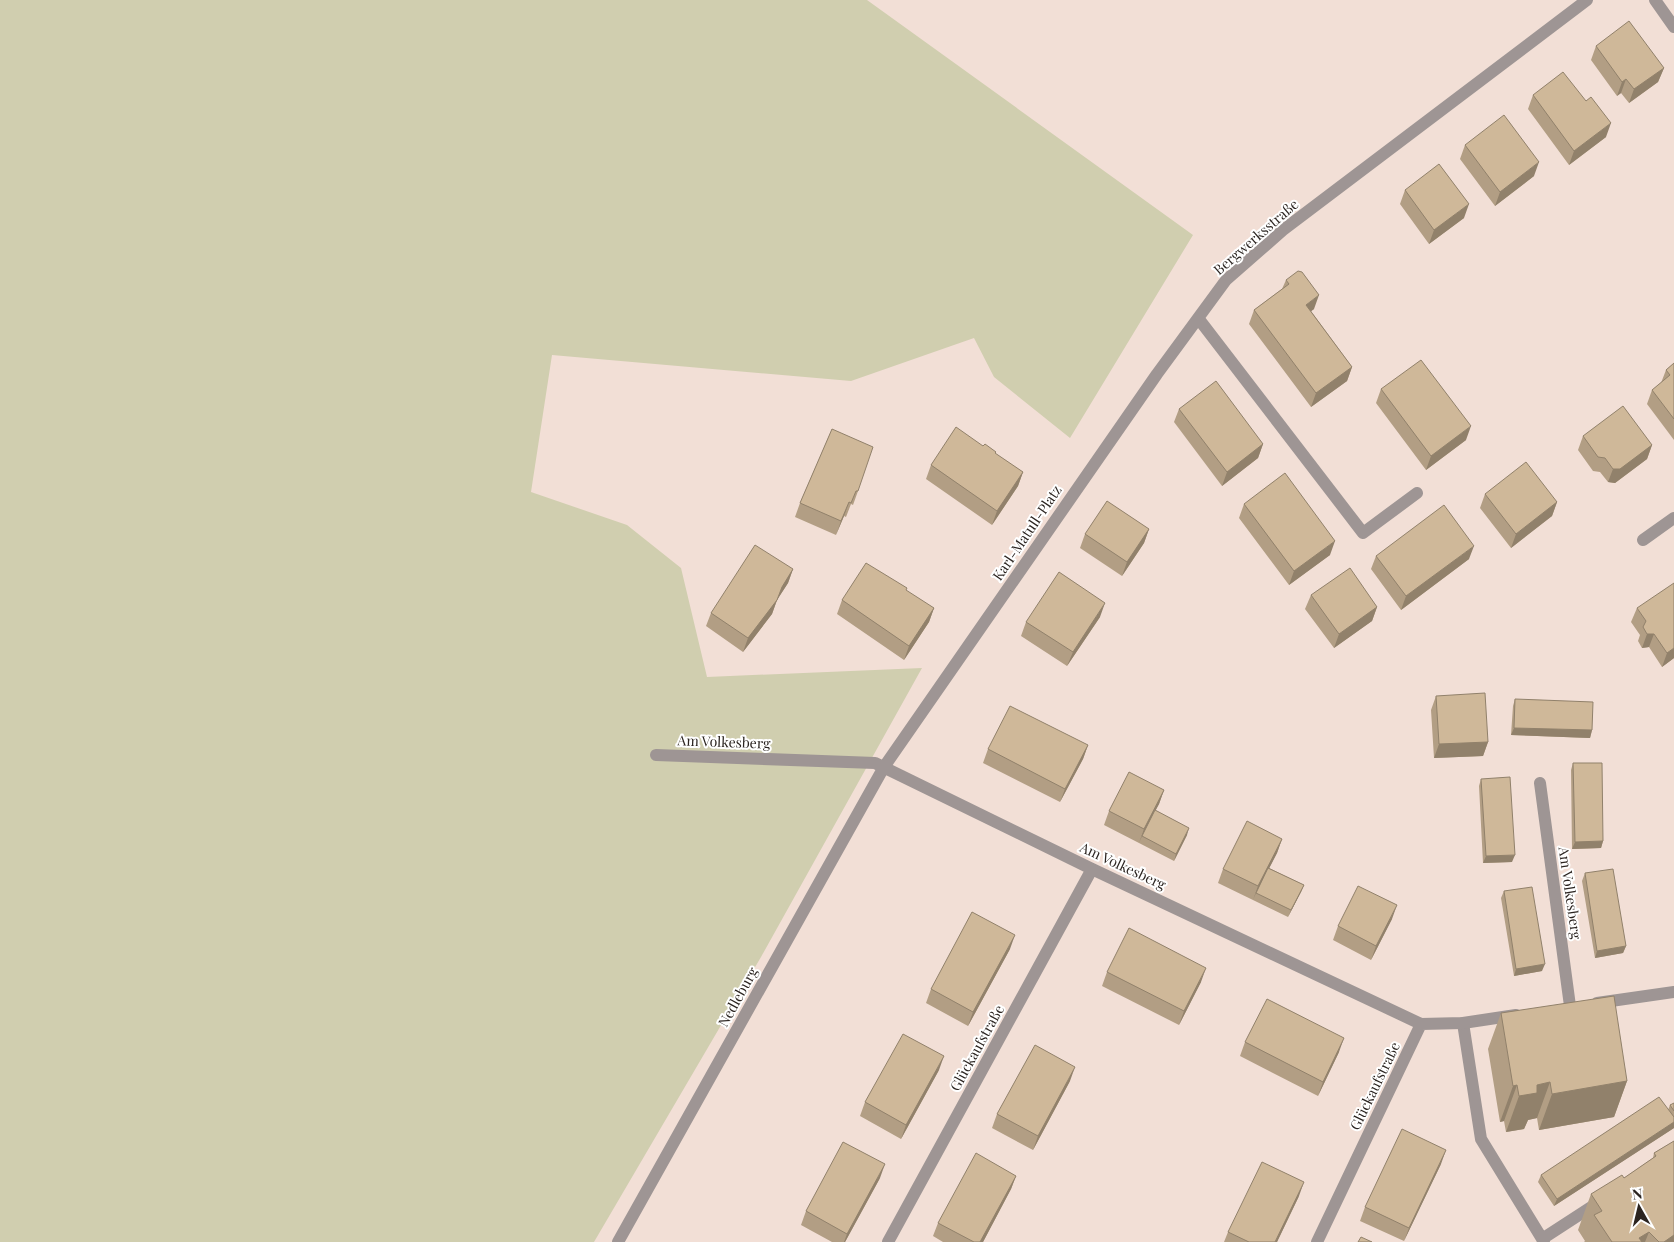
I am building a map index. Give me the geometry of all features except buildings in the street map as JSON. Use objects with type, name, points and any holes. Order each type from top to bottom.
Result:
[{"type":"street","name":"Bergwerksstraße","points":[[1198,318],[1226,280],[1283,230],[1587,0]]},
{"type":"street","points":[[1655,0],[1674,27]]},
{"type":"street","points":[[1198,318],[1363,534],[1417,493]]},
{"type":"street","name":"Karl-Matull-Platz","points":[[884,767],[1074,492],[1198,318]]},
{"type":"street","points":[[1644,540],[1674,518]]},
{"type":"street","name":"Am Volkesberg","points":[[656,755],[875,763],[1092,869],[1422,1024],[1463,1023],[1531,1012]]},
{"type":"street","name":"Nedleburg","points":[[618,1242],[884,767]]},
{"type":"street","name":"Am Volkesberg","points":[[1540,783],[1566,1007],[1674,992]]},
{"type":"street","name":"Glückaufstraße","points":[[888,1242],[1092,869]]},
{"type":"street","points":[[1463,1023],[1481,1140],[1543,1240],[1606,1198]]},
{"type":"street","name":"Glückaufstraße","points":[[1317,1242],[1422,1024]]},
{"type":"shaded area","points":[[0,0],[867,0],[1193,235],[1070,438],[994,377],[974,338],[851,381],[552,355],[531,492],[627,525],[681,568],[707,677],[922,668],[761,957],[594,1242],[0,1242]]}]
